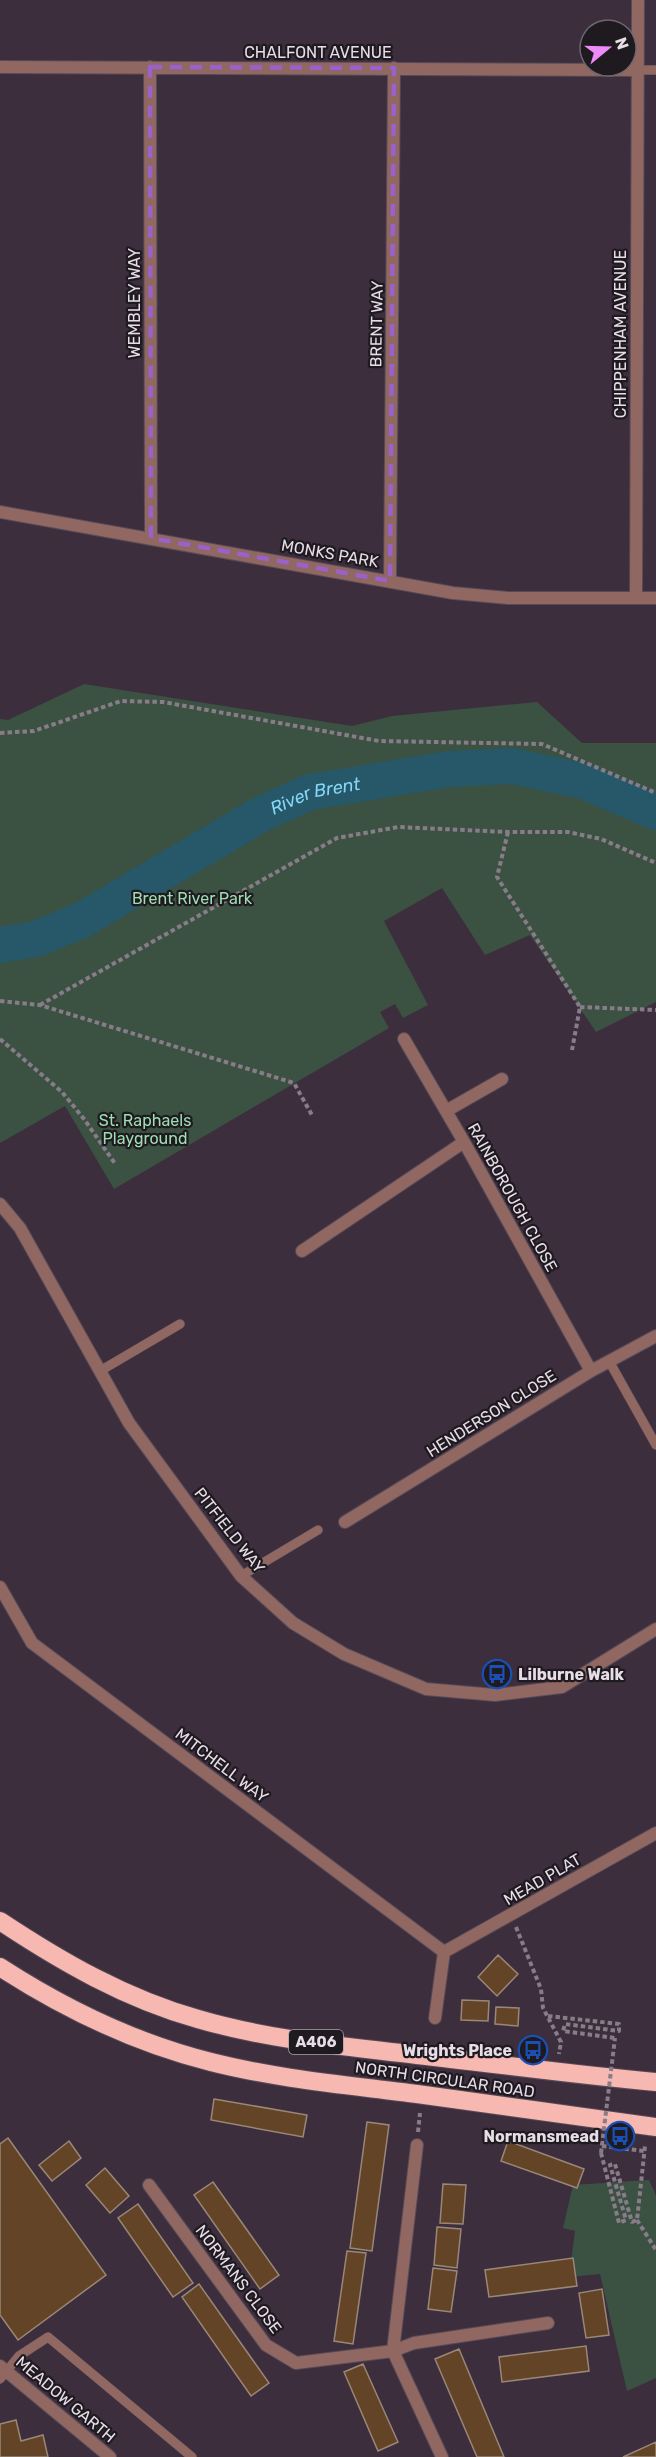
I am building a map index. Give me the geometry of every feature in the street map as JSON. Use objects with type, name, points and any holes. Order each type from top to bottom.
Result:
[{"type":"highway","name":"NORTH CIRCULAR ROAD","points":[[0,1921],[90,1976],[137,1998],[197,2019],[296,2040],[558,2073],[656,2082]]},
{"type":"highway","name":"NORTH CIRCULAR ROAD","points":[[0,1967],[32,1988],[96,2021],[146,2042],[210,2062],[339,2084],[656,2127]]},
{"type":"street","name":"CHIPPENHAM AVENUE","points":[[637,18],[638,0]]},
{"type":"street","name":"CHALFONT AVENUE","points":[[0,67],[578,70]]},
{"type":"street","name":"WEMBLEY WAY","points":[[150,67],[152,538]]},
{"type":"street","name":"BRENT WAY","points":[[390,581],[394,68]]},
{"type":"street","name":"CHIPPENHAM AVENUE","points":[[636,78],[636,598]]},
{"type":"street","name":"MONKS PARK","points":[[0,512],[453,593],[508,598],[656,598]]},
{"type":"street","name":"RAINBOROUGH CLOSE","points":[[404,1039],[465,1142],[591,1371]]},
{"type":"street","points":[[446,1111],[502,1079]]},
{"type":"street","points":[[302,1251],[465,1142]]},
{"type":"street","name":"PITFIELD WAY","points":[[0,1204],[20,1228],[129,1423],[241,1576],[293,1623],[334,1648],[426,1689],[495,1695],[562,1687],[656,1629]]},
{"type":"street","name":"HENDERSON CLOSE","points":[[345,1522],[591,1371],[656,1336]]},
{"type":"street","name":"MITCHELL WAY","points":[[0,1587],[32,1643],[444,1952]]},
{"type":"street","name":"MEAD PLAT","points":[[444,1952],[656,1833]]},
{"type":"street","points":[[435,2018],[444,1952]]},
{"type":"street","points":[[417,2145],[393,2351],[442,2457]]},
{"type":"street","name":"NORMANS CLOSE","points":[[149,2185],[266,2345],[296,2363],[393,2351],[414,2343],[548,2323]]},
{"type":"street","name":"MEADOW GARTH","points":[[3,2372],[110,2457]]},
{"type":"lane","points":[[638,70],[656,70]]},
{"type":"lane","points":[[100,1371],[180,1324]]},
{"type":"lane","points":[[609,1361],[656,1445]]},
{"type":"lane","points":[[241,1576],[318,1530]]},
{"type":"lane","points":[[3,2372],[19,2356],[48,2337],[192,2457]]},
{"type":"path","points":[[0,733],[34,731],[121,701],[164,702],[379,741],[542,744],[656,793]]},
{"type":"path","points":[[40,1005],[337,838],[398,827],[568,832],[601,839],[656,863]]},
{"type":"path","points":[[508,832],[497,877],[580,1007],[572,1050]]},
{"type":"path","points":[[0,1001],[40,1005],[294,1083],[313,1117]]},
{"type":"path","points":[[580,1007],[656,1010]]},
{"type":"path","points":[[0,1039],[62,1092],[116,1165]]},
{"type":"path","points":[[511,1916],[541,1989],[543,2008],[561,2042],[560,2050]]},
{"type":"path","points":[[548,2016],[619,2024],[619,2031],[564,2024],[563,2031],[615,2038],[601,2153],[619,2223],[626,2220],[610,2165],[615,2164],[632,2222],[637,2220]]},
{"type":"path","points":[[602,2146],[644,2149],[637,2220],[656,2250]]},
{"type":"highlighted area","points":[[150,67],[394,68],[390,581],[151,538]]},
{"type":"green space","name":"Brent River Park","points":[[84,684],[352,726],[392,716],[537,702],[582,743],[656,743],[656,1002],[596,1032],[530,935],[485,955],[442,888],[384,921],[428,1005],[403,1018],[395,1004],[380,1012],[389,1028],[114,1189],[65,1106],[0,1143],[0,719],[8,720]]},
{"type":"green space","points":[[649,2180],[656,2195],[656,2378],[627,2391],[600,2274],[569,2277],[575,2231],[563,2228],[573,2185]]},
{"type":"building","points":[[498,1955],[518,1974],[497,1996],[478,1977]]},
{"type":"building","points":[[462,2000],[489,2001],[488,2021],[461,2020]]},
{"type":"building","points":[[496,2007],[519,2008],[518,2026],[495,2024]]},
{"type":"building","points":[[214,2099],[307,2115],[303,2137],[211,2120]]},
{"type":"building","points":[[367,2122],[389,2125],[372,2251],[350,2248]]},
{"type":"building","points":[[8,2138],[106,2275],[18,2340],[0,2315],[0,2144]]},
{"type":"building","points":[[69,2141],[81,2158],[52,2181],[39,2165]]},
{"type":"building","points":[[508,2141],[584,2169],[577,2188],[501,2161]]},
{"type":"building","points":[[105,2168],[129,2196],[110,2213],[86,2185]]},
{"type":"building","points":[[213,2182],[279,2275],[260,2289],[194,2195]]},
{"type":"building","points":[[443,2184],[466,2185],[463,2224],[440,2223]]},
{"type":"building","points":[[138,2204],[193,2283],[173,2297],[118,2218]]},
{"type":"building","points":[[437,2227],[461,2229],[457,2268],[434,2265]]},
{"type":"building","points":[[347,2251],[366,2253],[353,2344],[334,2341]]},
{"type":"building","points":[[573,2258],[577,2286],[489,2297],[485,2270]]},
{"type":"building","points":[[433,2268],[457,2271],[451,2312],[428,2309]]},
{"type":"building","points":[[199,2284],[269,2383],[251,2396],[182,2297]]},
{"type":"building","points":[[602,2289],[609,2335],[586,2338],[579,2293]]},
{"type":"building","points":[[586,2346],[589,2371],[502,2382],[499,2357]]},
{"type":"building","points":[[459,2349],[504,2457],[477,2457],[435,2359]]},
{"type":"building","points":[[363,2364],[398,2442],[378,2451],[344,2372]]},
{"type":"building","points":[[16,2420],[21,2441],[43,2435],[48,2457],[0,2457],[0,2424]]},
{"type":"building","points":[[656,2442],[656,2457],[623,2457]]},
{"type":"waterway","name":"River Brent","points":[[0,945],[36,939],[82,920],[261,814],[310,792],[449,769],[512,766],[583,781],[656,812]]},
{"type":"place","name":"Lilburne Walk","points":[[497,1674]]},
{"type":"place","name":"Wrights Place","points":[[533,2050]]},
{"type":"place","name":"Normansmead","points":[[620,2136]]},
{"type":"park label","name":"St. Raphaels Playground","points":[[145,1129]]}]
